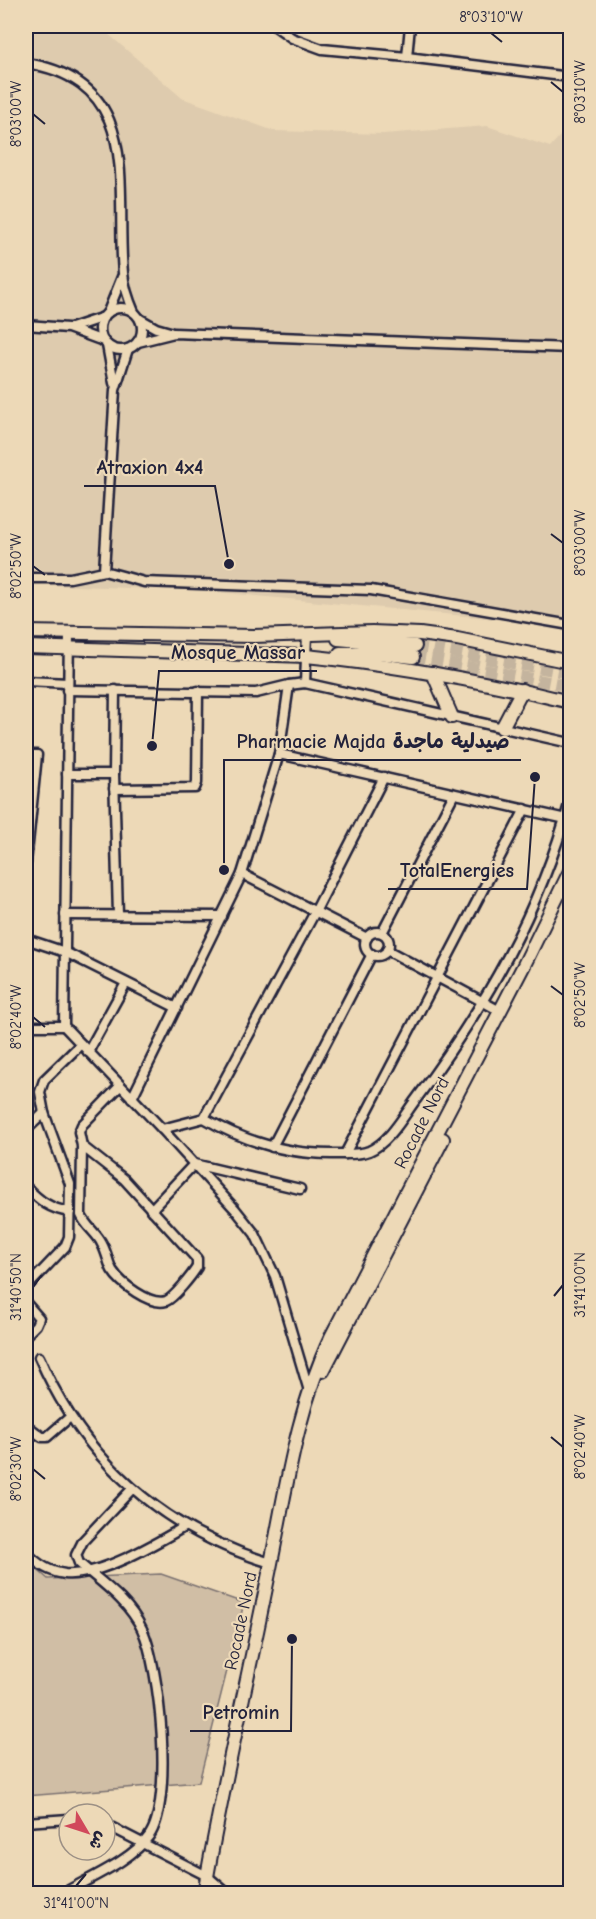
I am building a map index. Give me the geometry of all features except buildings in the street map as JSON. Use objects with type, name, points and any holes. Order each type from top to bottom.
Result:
[{"type":"highway","points":[[26,632],[254,636],[372,632],[420,634],[457,639],[570,662]]},
{"type":"highway","points":[[306,656],[414,651],[307,634]]},
{"type":"highway","points":[[26,647],[306,656],[433,673],[570,702]]},
{"type":"highway","points":[[433,673],[452,717]]},
{"type":"highway","points":[[502,728],[522,690]]},
{"type":"highway","name":"Rocade Nord","points":[[204,1893],[282,1500],[310,1393],[331,1337],[570,871]]},
{"type":"highway","name":"Rocade Nord","points":[[310,1393],[331,1357],[458,1111],[570,886]]},
{"type":"street","points":[[275,26],[292,38],[322,49],[570,77]]},
{"type":"street","points":[[407,57],[410,26]]},
{"type":"street","points":[[26,63],[54,70],[84,87],[100,105],[113,128],[121,170],[123,274],[142,331],[138,342]]},
{"type":"street","points":[[115,390],[100,329],[123,274]]},
{"type":"street","points":[[26,325],[68,328],[86,324],[121,308],[156,328],[174,333],[570,348]]},
{"type":"street","points":[[68,328],[117,350],[128,350]]},
{"type":"street","points":[[104,571],[115,390],[128,350],[138,342],[174,333]]},
{"type":"street","points":[[26,578],[75,578],[104,571],[144,582],[371,590],[570,625]]},
{"type":"street","points":[[69,633],[64,1026],[162,1128],[245,1220],[263,1248],[275,1276],[310,1393]]},
{"type":"street","points":[[304,683],[307,634]]},
{"type":"street","points":[[26,681],[67,687],[115,690],[256,693],[304,683],[570,743]]},
{"type":"street","points":[[132,1098],[242,874],[279,754],[289,685]]},
{"type":"street","points":[[115,690],[114,789],[118,915]]},
{"type":"street","points":[[114,789],[195,788],[197,783],[198,691]]},
{"type":"street","points":[[279,754],[569,820]]},
{"type":"street","points":[[26,755],[37,755],[26,863]]},
{"type":"street","points":[[67,774],[114,774]]},
{"type":"street","points":[[204,1118],[315,912],[384,777]]},
{"type":"street","points":[[382,933],[454,794]]},
{"type":"street","points":[[162,1128],[204,1118],[232,1134],[272,1148],[309,1153],[345,1154],[375,1148],[387,1137],[452,1051],[484,1002],[537,897],[569,820],[570,801]]},
{"type":"street","points":[[345,1154],[525,809]]},
{"type":"street","points":[[242,874],[367,938]]},
{"type":"street","points":[[65,915],[222,916]]},
{"type":"street","points":[[372,933],[382,933],[389,942],[387,950],[382,954],[372,954],[367,949],[367,938],[372,933]]},
{"type":"street","points":[[32,941],[65,952],[177,1008]]},
{"type":"street","points":[[387,950],[500,1011]]},
{"type":"street","points":[[272,1148],[372,954]]},
{"type":"street","points":[[88,1052],[126,983]]},
{"type":"street","points":[[26,1026],[64,1026]]},
{"type":"street","points":[[26,1288],[65,1247],[69,1237],[69,1184],[40,1096],[42,1084],[81,1044]]},
{"type":"street","points":[[82,1146],[116,1172],[195,1256],[198,1263],[187,1279],[166,1301],[144,1296],[126,1286],[119,1279],[112,1271],[102,1243],[83,1219],[80,1210],[82,1146],[79,1132],[81,1125],[120,1086]]},
{"type":"street","points":[[26,1130],[44,1113]]},
{"type":"street","points":[[194,1164],[300,1188]]},
{"type":"street","points":[[151,1210],[194,1164]]},
{"type":"street","points":[[26,1187],[46,1206],[70,1212]]},
{"type":"street","points":[[26,1303],[39,1318],[36,1325],[26,1335]]},
{"type":"street","points":[[39,1357],[70,1418],[110,1467],[132,1489],[184,1527],[226,1548],[271,1563]]},
{"type":"street","points":[[26,1425],[42,1437],[47,1437],[70,1418]]},
{"type":"street","points":[[62,1893],[124,1858],[144,1843],[157,1819],[163,1760],[161,1717],[148,1645],[133,1613],[80,1563],[76,1556],[78,1548],[132,1489]]},
{"type":"street","points":[[26,1552],[39,1564],[55,1572],[72,1574],[111,1564],[184,1527]]},
{"type":"street","points":[[26,1822],[57,1820]]},
{"type":"street","points":[[117,1830],[207,1876],[228,1893]]},
{"type":"shaded area","points":[[26,26],[99,26],[182,98],[274,131],[383,134],[487,126],[550,147],[570,125],[570,626],[206,591],[26,584]]},
{"type":"shaded area","points":[[26,1560],[48,1579],[161,1574],[244,1603],[199,1782],[26,1796]]},
{"type":"tunnel","points":[[415,646],[570,673]]},
{"type":"tunnel","points":[[413,657],[570,686]]},
{"type":"place","name":"Atraxion 4x4","points":[[229,564]]},
{"type":"place","name":"Mosque Massar","points":[[152,746]]},
{"type":"place","name":"TotalEnergies","points":[[535,777]]},
{"type":"place","name":"Pharmacie Majda صيدلية ماجدة","points":[[224,870]]},
{"type":"place","name":"Petromin","points":[[292,1639]]}]
